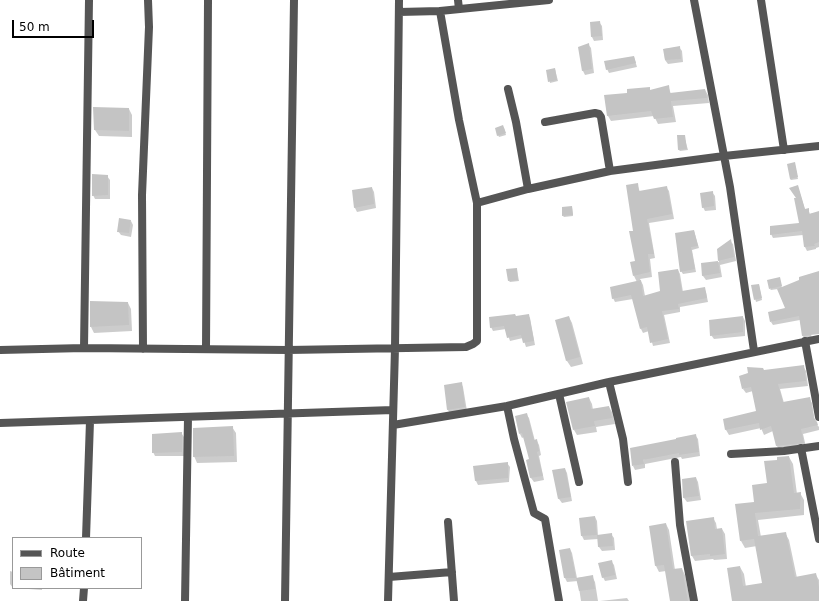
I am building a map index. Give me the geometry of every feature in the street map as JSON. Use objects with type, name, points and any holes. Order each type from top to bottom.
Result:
[{"type":"street","points":[[84,348],[89,0]]},
{"type":"street","points":[[143,349],[142,195],[148,0]]},
{"type":"street","points":[[206,350],[208,0]]},
{"type":"street","points":[[284,601],[294,0]]},
{"type":"street","points":[[388,601],[395,348],[399,0]]},
{"type":"street","points":[[458,0],[459,10]]},
{"type":"street","points":[[399,12],[459,10],[546,0]]},
{"type":"street","points":[[694,0],[724,156],[754,351]]},
{"type":"street","points":[[761,0],[784,150]]},
{"type":"street","points":[[0,350],[84,348],[288,350],[466,347],[477,341],[477,203],[459,120],[440,11]]},
{"type":"street","points":[[508,89],[516,122],[528,189]]},
{"type":"street","points":[[545,122],[594,113],[599,114],[601,117],[610,171]]},
{"type":"street","points":[[477,203],[528,189],[610,171],[724,156],[819,146]]},
{"type":"street","points":[[393,425],[507,406],[609,382],[754,351],[819,339]]},
{"type":"street","points":[[805,341],[819,417]]},
{"type":"street","points":[[609,382],[622,440],[628,482]]},
{"type":"street","points":[[560,394],[579,482]]},
{"type":"street","points":[[507,406],[514,439],[534,513],[545,519],[559,601]]},
{"type":"street","points":[[0,423],[393,410]]},
{"type":"street","points":[[185,601],[188,417]]},
{"type":"street","points":[[86,537],[90,421]]},
{"type":"street","points":[[731,454],[819,446]]},
{"type":"street","points":[[801,448],[819,539]]},
{"type":"street","points":[[675,462],[680,525],[694,601]]},
{"type":"street","points":[[448,522],[454,601]]},
{"type":"street","points":[[389,577],[452,572]]},
{"type":"street","points":[[83,601],[84,589]]},
{"type":"building","points":[[600,21],[602,36],[591,37],[590,22]]},
{"type":"building","points":[[589,43],[592,69],[582,71],[578,47]]},
{"type":"building","points":[[680,46],[681,59],[665,60],[663,49]]},
{"type":"building","points":[[634,56],[636,63],[606,70],[604,61]]},
{"type":"building","points":[[555,68],[557,80],[548,82],[546,70]]},
{"type":"building","points":[[669,85],[670,93],[705,89],[707,98],[671,101],[673,117],[654,119],[651,111],[607,116],[604,95],[627,93],[627,89],[650,87],[650,90]]},
{"type":"building","points":[[93,107],[129,108],[129,131],[94,130]]},
{"type":"building","points":[[503,125],[506,133],[497,136],[495,128]]},
{"type":"building","points":[[677,135],[685,135],[687,149],[678,150]]},
{"type":"building","points":[[795,162],[798,177],[790,179],[787,164]]},
{"type":"building","points":[[92,174],[108,175],[108,195],[92,196]]},
{"type":"building","points":[[638,183],[639,191],[667,186],[672,214],[647,219],[654,254],[648,254],[650,272],[633,276],[630,262],[635,261],[629,231],[633,231],[626,185]]},
{"type":"building","points":[[798,185],[805,209],[809,208],[809,214],[819,211],[819,242],[814,244],[815,246],[804,247],[802,231],[770,235],[770,226],[799,223],[794,198],[796,198],[789,188]]},
{"type":"building","points":[[372,187],[374,204],[354,208],[352,190]]},
{"type":"building","points":[[713,191],[714,206],[702,208],[700,193]]},
{"type":"building","points":[[572,206],[573,215],[562,216],[562,207]]},
{"type":"building","points":[[119,218],[131,220],[129,233],[117,232]]},
{"type":"building","points":[[694,230],[698,246],[691,247],[695,269],[680,272],[675,233]]},
{"type":"building","points":[[731,239],[734,257],[718,261],[717,249]]},
{"type":"building","points":[[718,261],[720,273],[702,276],[701,263]]},
{"type":"building","points":[[517,268],[518,280],[508,281],[506,269]]},
{"type":"building","points":[[678,269],[682,291],[705,287],[707,298],[678,304],[679,309],[662,311],[668,339],[650,343],[647,327],[640,329],[631,295],[612,299],[610,287],[641,280],[643,296],[660,291],[658,272]]},
{"type":"building","points":[[819,271],[819,334],[802,336],[799,316],[770,322],[768,312],[785,308],[777,289],[799,280],[799,277]]},
{"type":"building","points":[[780,277],[782,286],[769,289],[767,280]]},
{"type":"building","points":[[759,284],[762,298],[754,300],[751,285]]},
{"type":"building","points":[[90,301],[128,302],[129,325],[90,327]]},
{"type":"building","points":[[515,314],[516,316],[529,314],[534,341],[523,343],[521,335],[507,338],[504,326],[490,328],[489,317]]},
{"type":"building","points":[[569,316],[580,357],[566,361],[555,320]]},
{"type":"building","points":[[743,316],[743,332],[710,336],[709,320]]},
{"type":"building","points":[[804,365],[806,381],[778,384],[783,402],[810,397],[814,418],[818,425],[801,429],[804,443],[776,446],[771,426],[760,430],[759,423],[725,430],[723,419],[756,411],[751,387],[742,389],[739,376],[748,373],[747,367],[763,368],[764,370]]},
{"type":"building","points":[[462,382],[465,407],[447,410],[444,385]]},
{"type":"building","points":[[589,397],[591,409],[609,406],[612,418],[594,421],[595,426],[573,430],[566,402]]},
{"type":"building","points":[[527,413],[534,440],[537,439],[539,451],[537,452],[543,476],[530,478],[526,460],[529,459],[522,433],[519,434],[515,416]]},
{"type":"building","points":[[233,426],[234,456],[193,457],[193,428]]},
{"type":"building","points":[[182,432],[182,452],[152,453],[152,434]]},
{"type":"building","points":[[696,434],[699,452],[679,455],[679,453],[643,460],[644,464],[632,466],[630,448]]},
{"type":"building","points":[[789,456],[794,493],[801,492],[800,509],[755,513],[758,536],[786,532],[795,577],[816,573],[819,587],[819,601],[732,601],[727,568],[740,566],[743,586],[762,583],[754,539],[740,541],[735,504],[754,502],[752,485],[767,483],[764,461],[777,460],[777,457]]},
{"type":"building","points":[[508,462],[508,478],[475,481],[473,466]]},
{"type":"building","points":[[565,468],[571,497],[558,499],[552,470]]},
{"type":"building","points":[[696,477],[699,496],[683,498],[682,479]]},
{"type":"building","points":[[595,516],[597,535],[581,536],[579,518]]},
{"type":"building","points":[[714,517],[715,529],[722,528],[725,554],[691,556],[686,521]]},
{"type":"building","points":[[666,523],[673,569],[682,568],[688,601],[670,601],[664,565],[655,566],[649,526]]},
{"type":"building","points":[[612,533],[613,546],[598,547],[597,535]]},
{"type":"building","points":[[570,548],[576,578],[564,578],[559,550]]},
{"type":"building","points":[[612,560],[615,575],[602,578],[598,563]]},
{"type":"building","points":[[593,575],[595,589],[579,591],[576,578]]}]
